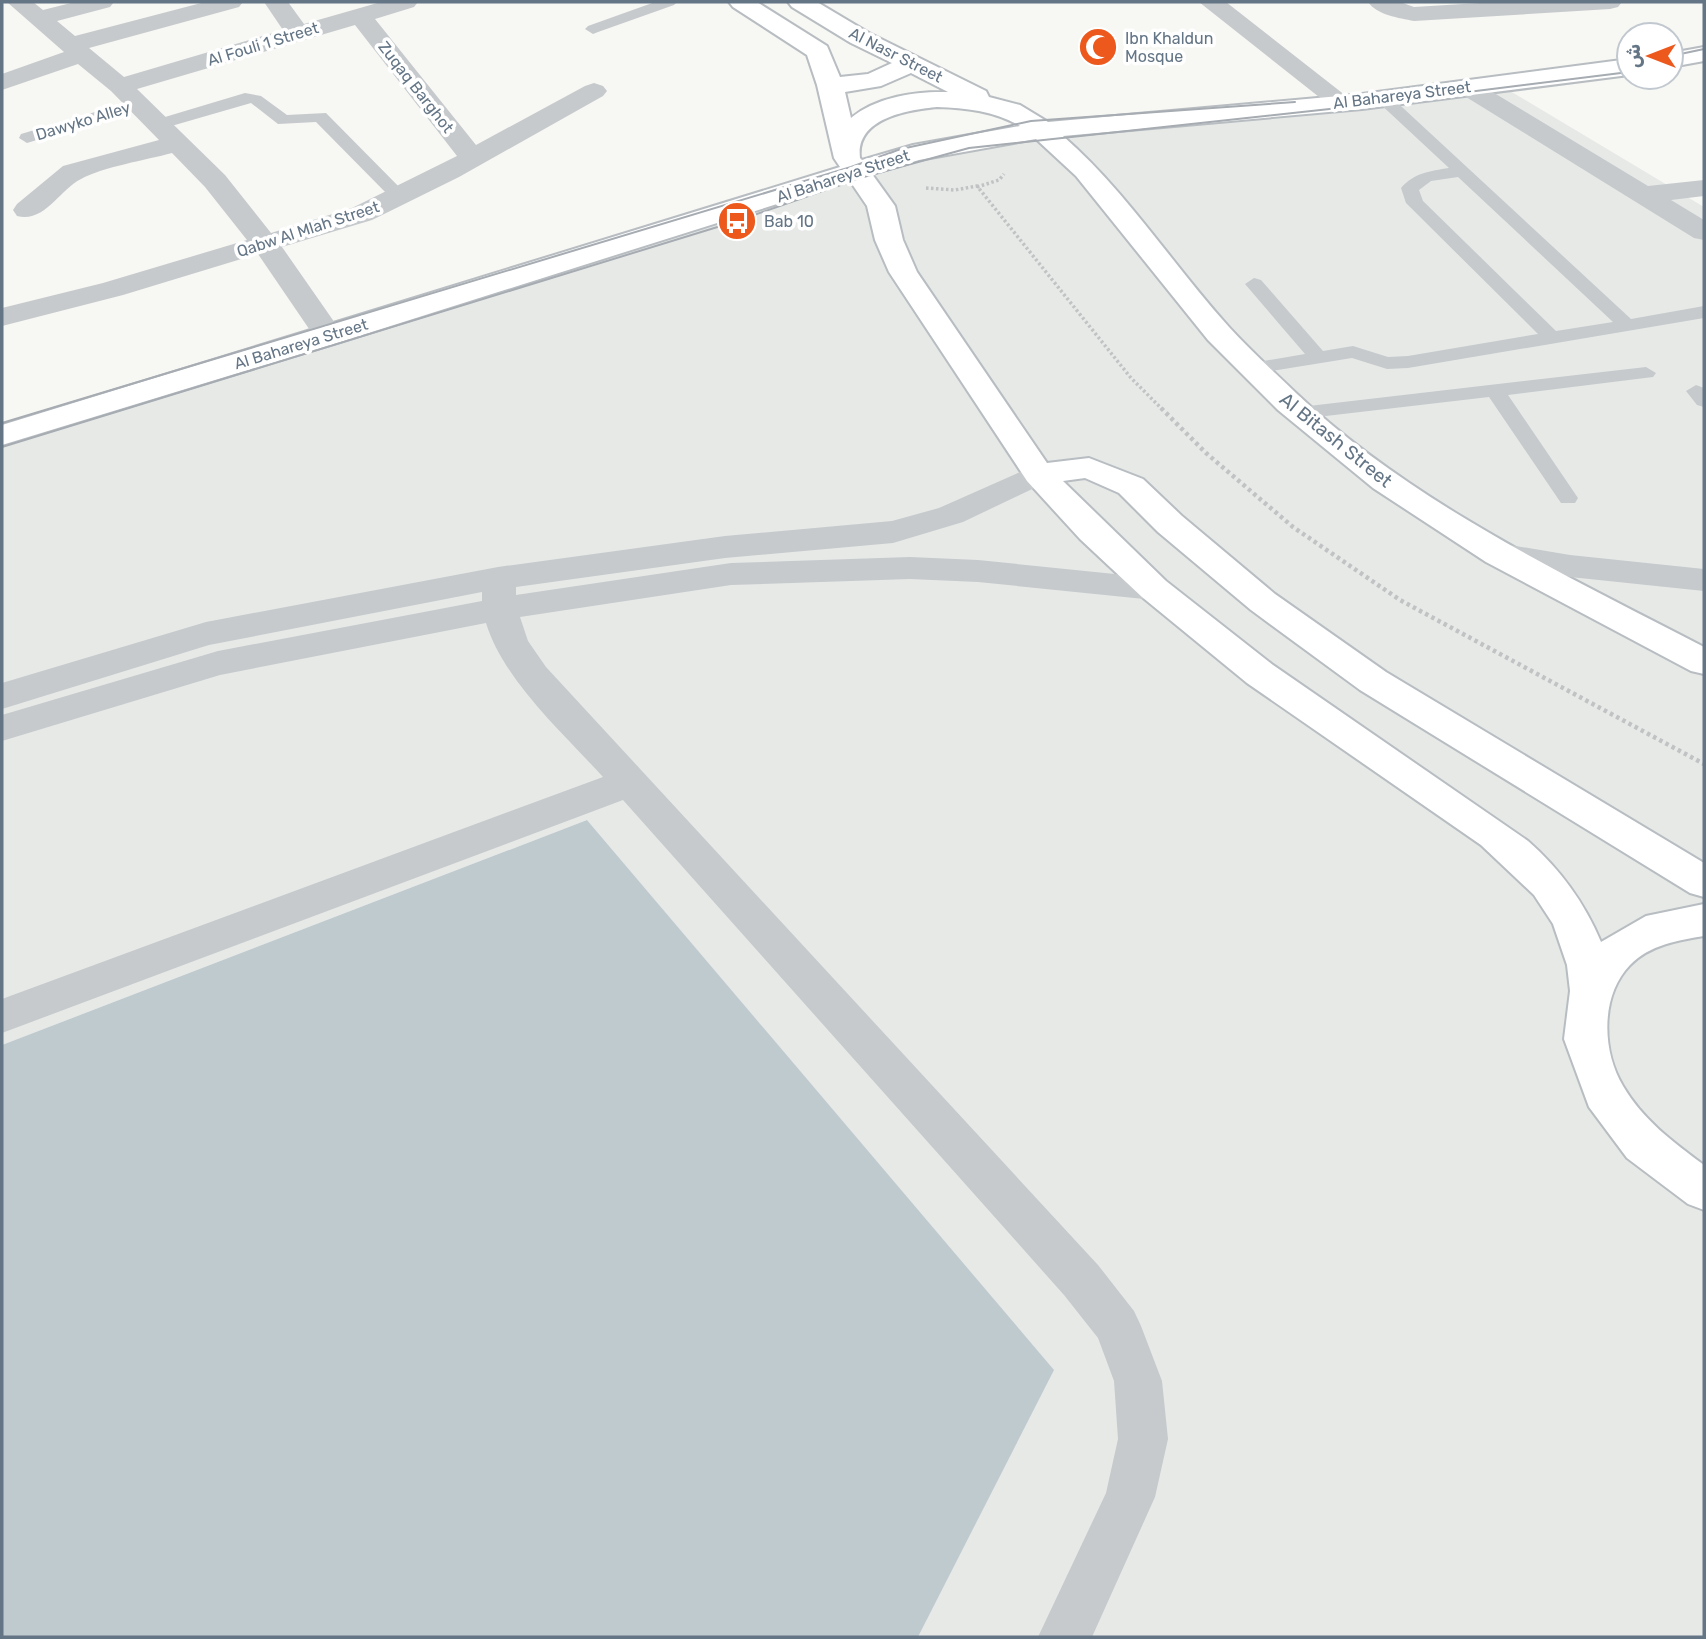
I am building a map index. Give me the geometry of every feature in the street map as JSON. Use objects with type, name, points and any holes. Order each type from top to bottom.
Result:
[{"type":"street","points":[[28,11],[102,2]]},
{"type":"street","points":[[2,82],[76,50],[202,36],[231,2]]},
{"type":"street","points":[[276,2],[298,34]]},
{"type":"street","points":[[741,2],[818,51],[857,171],[881,206],[889,240],[903,272],[1038,474],[1092,531],[1154,589],[1260,674],[1522,856],[1546,880],[1569,915],[1588,962],[1591,991],[1585,1039],[1604,1094],[1643,1145],[1704,1190]]},
{"type":"street","name":"Al Nasr Street","points":[[800,2],[860,38],[995,105],[1011,110],[1040,129]]},
{"type":"street","points":[[1211,2],[1342,103]]},
{"type":"street","points":[[1391,7],[1610,2]]},
{"type":"street","name":"Al Fouli 1 Street","points":[[130,95],[202,36],[298,34],[392,4]]},
{"type":"street","points":[[28,11],[130,95],[215,181],[266,245],[329,336]]},
{"type":"street","name":"Zuqaq Barghot","points":[[360,15],[472,159]]},
{"type":"street","points":[[1685,57],[1704,54]]},
{"type":"street","points":[[830,85],[855,85],[879,80],[897,72],[909,62]]},
{"type":"street","name":"Al Bahareya Street","points":[[2,435],[329,336],[913,153],[1040,129],[1342,103],[1615,69]]},
{"type":"street","points":[[1467,87],[1704,232]]},
{"type":"street","name":"Qabw Al Mlah Street","points":[[2,317],[113,289],[362,214],[472,159],[594,91]]},
{"type":"street","points":[[857,171],[850,135],[863,121],[883,110],[908,102],[937,99],[995,105]]},
{"type":"street","name":"Al Bitash Street","points":[[1040,129],[1086,170],[1219,334],[1300,413],[1384,481],[1498,554],[1704,662]]},
{"type":"street","points":[[27,210],[61,180],[74,173],[170,134]]},
{"type":"street","points":[[1642,195],[1704,188]]},
{"type":"street","points":[[2,728],[218,663],[499,593],[725,547],[893,532],[951,515],[1038,474],[1090,468],[1131,486],[1170,524],[1263,602],[1373,681],[1704,882]]},
{"type":"street","points":[[1498,554],[1581,568],[1704,580]]},
{"type":"street","points":[[2,696],[206,635],[499,593],[731,574],[910,568],[1048,576],[1154,589]]},
{"type":"street","points":[[499,593],[510,644],[533,676],[1081,1280],[1117,1326],[1138,1381],[1143,1439],[1130,1497],[1065,1637]]},
{"type":"street","points":[[2,1016],[630,782]]},
{"type":"street","points":[[1591,991],[1616,953],[1660,927],[1704,920]]},
{"type":"lane","points":[[593,29],[669,2]]},
{"type":"lane","name":"Dawyko Alley","points":[[27,138],[130,95]]},
{"type":"lane","points":[[170,134],[245,98],[255,99],[284,120],[320,117],[400,197]]},
{"type":"lane","points":[[1384,98],[1627,325]]},
{"type":"lane","points":[[1463,171],[1426,177],[1410,188],[1415,204],[1552,338]]},
{"type":"lane","points":[[1254,284],[1318,356]]},
{"type":"lane","points":[[1253,368],[1353,352],[1387,363],[1408,362],[1704,312]]},
{"type":"lane","points":[[1300,413],[1646,373]]},
{"type":"lane","points":[[1494,391],[1568,498]]},
{"type":"path","points":[[857,171],[908,180],[934,190],[977,186],[1130,378],[1206,453],[1293,527],[1400,600],[1704,764]]},
{"type":"shaded area","points":[[1495,82],[1704,207],[1704,1637],[918,1637],[1053,1370],[587,820],[2,1045],[2,427],[906,150],[966,136]]},
{"type":"shaded area","points":[[587,820],[1054,1370],[918,1637],[2,1637],[2,1045]]},
{"type":"tram line","points":[[1685,53],[1704,49]]},
{"type":"tram line","points":[[2,447],[737,221],[860,178],[969,148],[1348,107],[1615,74]]},
{"type":"tram line","points":[[2,423],[851,167],[901,149],[1031,121],[1295,102]]},
{"type":"place","name":"Ibn Khaldun Mosque","points":[[1098,47]]},
{"type":"place","name":"Bab 10","points":[[737,221]]}]
